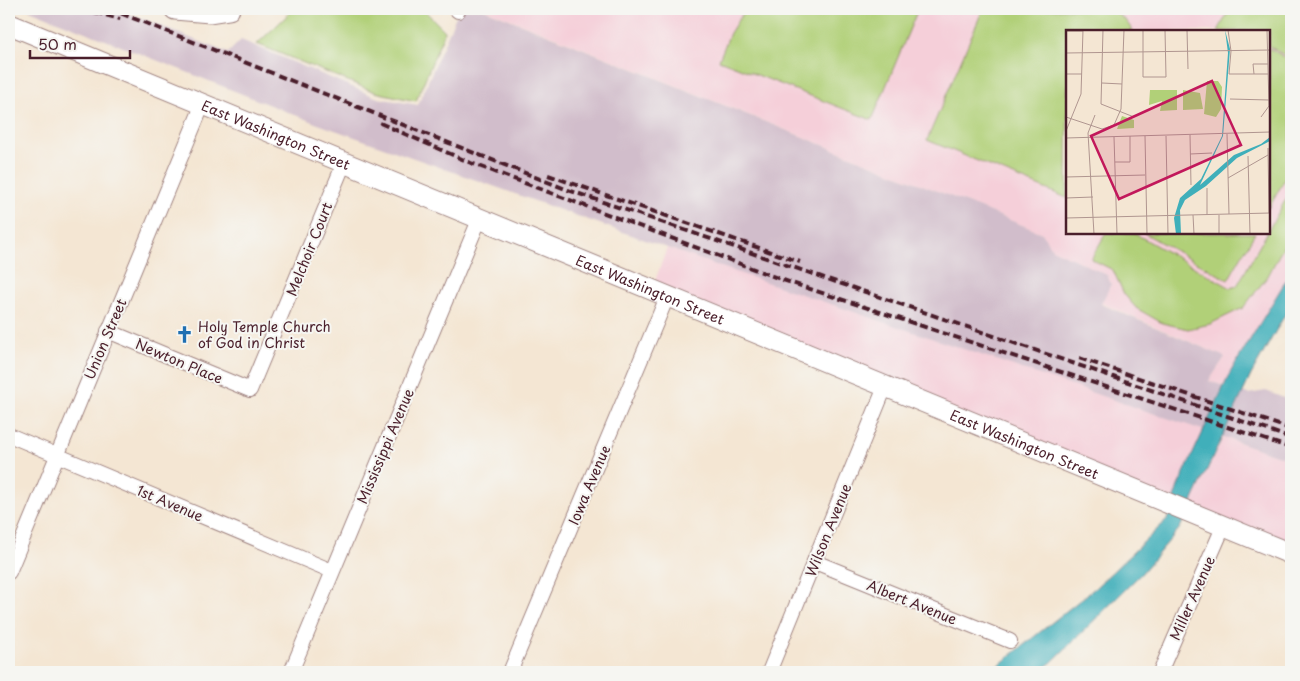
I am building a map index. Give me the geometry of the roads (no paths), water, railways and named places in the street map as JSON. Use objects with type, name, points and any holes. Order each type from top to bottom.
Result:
[{"type":"main road","points":[[175,9],[210,12],[228,9]]},
{"type":"street","name":"East Washington Street","points":[[9,24],[202,106],[1291,554]]},
{"type":"street","name":"Union Street","points":[[9,572],[202,106]]},
{"type":"street","name":"Melchoir Court","points":[[250,390],[344,163]]},
{"type":"street","name":"Mississippi Avenue","points":[[291,672],[480,220]]},
{"type":"street","name":"Iowa Avenue","points":[[510,672],[667,297]]},
{"type":"street","name":"Newton Place","points":[[108,331],[250,390]]},
{"type":"street","name":"Wilson Avenue","points":[[769,672],[885,387]]},
{"type":"street","name":"1st Avenue","points":[[9,435],[332,571]]},
{"type":"street","name":"Miller Avenue","points":[[1160,672],[1224,525]]},
{"type":"street","name":"Albert Avenue","points":[[815,562],[1010,641]]},
{"type":"water","points":[[1291,272],[1291,304],[1251,375],[1180,528],[1141,574],[1052,662],[1038,672],[990,672],[1095,588],[1167,520],[1178,486],[1231,371]]},
{"type":"railway","points":[[83,9],[120,19]]},
{"type":"railway","points":[[110,9],[568,190],[1291,438]]},
{"type":"railway","points":[[380,123],[471,163],[783,280],[1291,448]]},
{"type":"railway","points":[[548,175],[800,262]]},
{"type":"railway","points":[[1079,358],[1291,429]]},
{"type":"place","name":"Holy Temple Church of God in Christ","points":[[184,334]]}]
